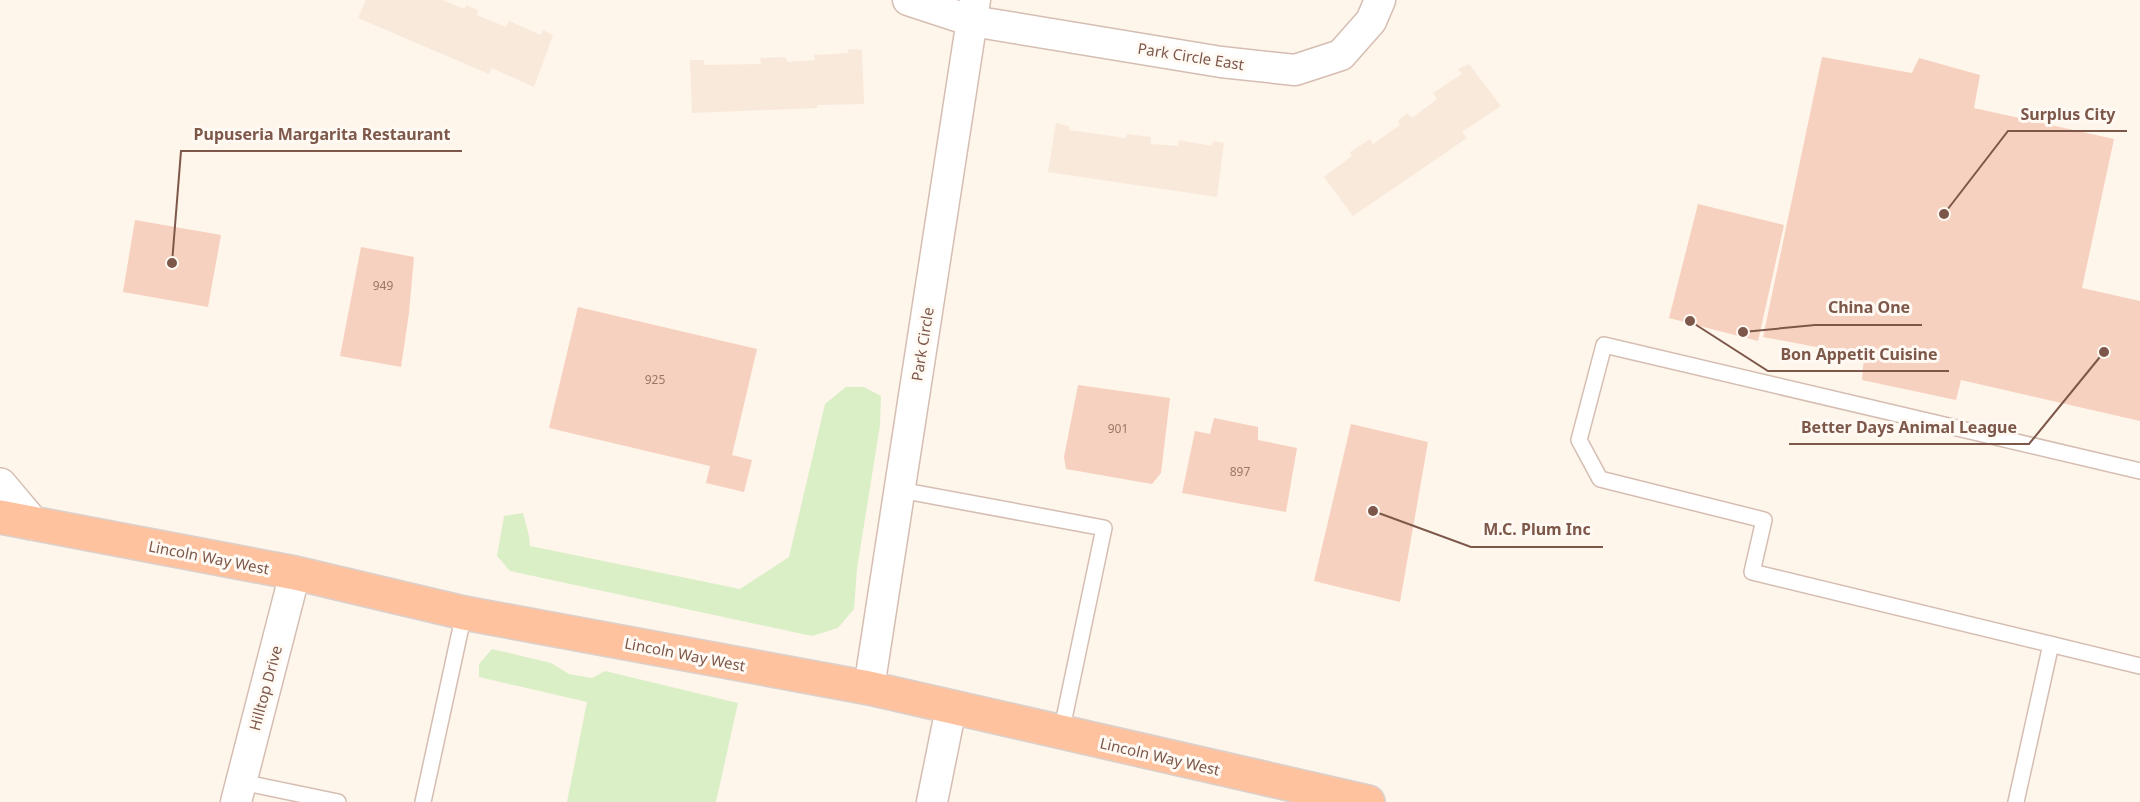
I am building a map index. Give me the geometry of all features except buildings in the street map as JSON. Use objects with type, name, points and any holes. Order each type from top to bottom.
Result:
[{"type":"highway","name":"Lincoln Way West","points":[[0,517],[295,573],[464,613],[869,688],[1368,802]]},
{"type":"street","name":"Park Circle East","points":[[908,0],[973,10],[1221,62],[1294,70],[1341,55],[1371,21],[1380,0]]},
{"type":"street","name":"Park Circle","points":[[869,688],[973,10]]},
{"type":"street","points":[[0,485],[32,523]]},
{"type":"street","name":"Hilltop Drive","points":[[238,792],[295,573]]},
{"type":"street","points":[[932,802],[951,708]]},
{"type":"lane","points":[[2140,471],[1604,345],[1579,440],[1600,479],[1764,520],[1752,572],[2140,666]]},
{"type":"lane","points":[[900,490],[1104,528],[1062,733]]},
{"type":"lane","points":[[423,802],[464,613]]},
{"type":"lane","points":[[2016,802],[2051,644]]},
{"type":"lane","points":[[238,792],[338,802]]},
{"type":"shaded area","points":[[366,0],[442,0],[465,9],[466,5],[478,10],[477,15],[506,27],[509,21],[541,35],[543,30],[553,35],[534,87],[492,68],[489,74],[358,18]]},
{"type":"shaded area","points":[[848,49],[862,50],[864,104],[692,113],[690,60],[703,60],[705,65],[761,64],[760,58],[785,57],[788,62],[815,60],[814,55],[848,53]]},
{"type":"shaded area","points":[[1469,64],[1501,106],[1462,132],[1467,138],[1353,216],[1324,177],[1352,156],[1350,152],[1370,139],[1373,144],[1400,125],[1398,121],[1407,113],[1412,118],[1437,99],[1433,93],[1462,74],[1458,69]]},
{"type":"shaded area","points":[[1056,123],[1069,126],[1069,130],[1126,138],[1127,134],[1151,137],[1151,144],[1178,146],[1179,140],[1212,146],[1213,141],[1224,143],[1217,197],[1048,172]]},
{"type":"green space","points":[[846,387],[864,387],[881,396],[880,425],[857,569],[854,609],[838,628],[812,636],[510,571],[497,556],[504,516],[523,513],[530,546],[740,589],[789,557],[825,404]]},
{"type":"green space","points":[[492,649],[551,663],[569,674],[592,678],[605,671],[738,703],[716,802],[567,802],[587,702],[479,677],[479,664]]},
{"type":"place","name":"Surplus City","points":[[1944,214]]},
{"type":"place","name":"Pupuseria Margarita Restaurant","points":[[172,263]]},
{"type":"place","name":"Bon Appetit Cuisine","points":[[1690,321]]},
{"type":"place","name":"China One","points":[[1743,332]]},
{"type":"place","name":"Better Days Animal League","points":[[2104,352]]},
{"type":"place","name":"M.C. Plum Inc","points":[[1373,511]]}]
